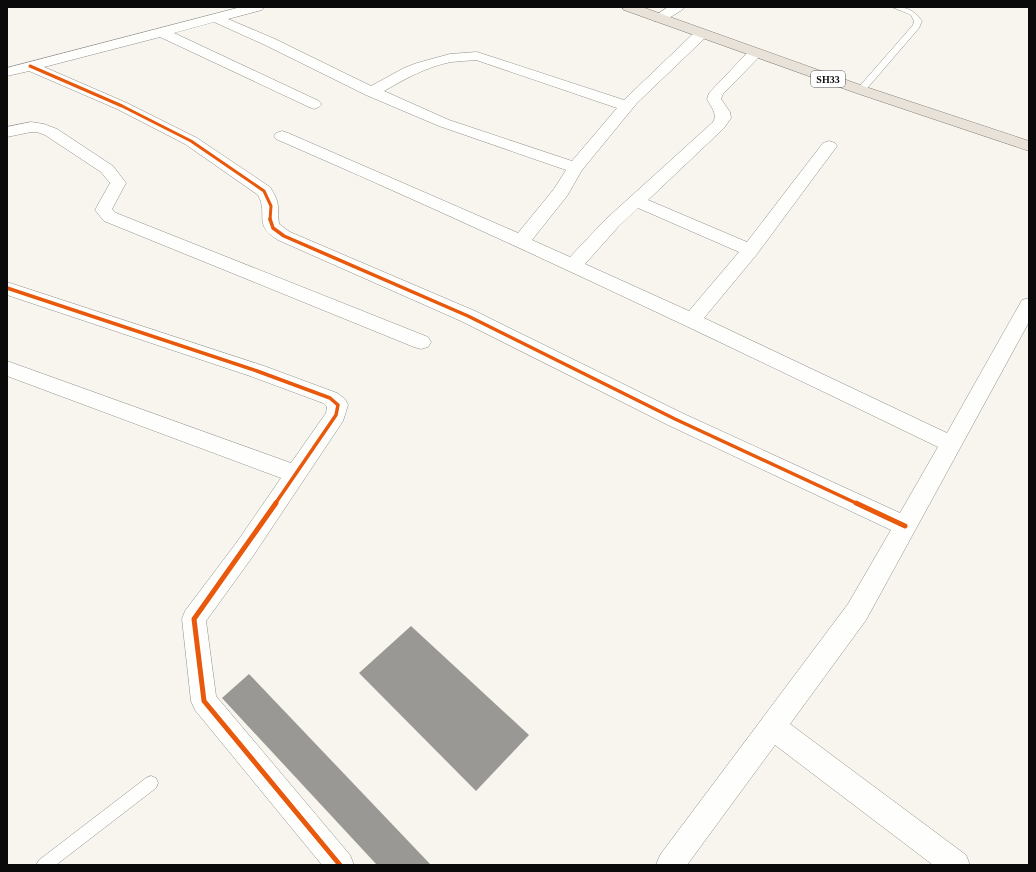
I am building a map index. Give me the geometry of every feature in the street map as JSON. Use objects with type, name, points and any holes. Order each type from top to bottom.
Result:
[{"type":"main road","name":"SH33","points":[[629,7],[755,53],[1029,146]]},
{"type":"street","points":[[7,72],[257,7]]},
{"type":"street","points":[[659,18],[677,7]]},
{"type":"street","points":[[215,18],[270,42],[371,92],[444,123],[576,168]]},
{"type":"street","points":[[161,32],[314,104]]},
{"type":"street","points":[[521,241],[561,192],[576,168],[627,106],[701,34]]},
{"type":"street","points":[[573,265],[612,223],[719,125],[723,118],[722,112],[714,99],[716,93],[755,53]]},
{"type":"street","points":[[371,92],[409,71],[422,66],[450,58],[477,56],[627,106]]},
{"type":"street","points":[[30,66],[122,106],[191,141],[264,192],[269,200],[270,225],[273,231],[468,316],[675,419],[905,526]]},
{"type":"street","points":[[7,132],[31,127],[39,127],[51,132],[107,169],[118,183],[103,210],[110,217],[421,342]]},
{"type":"street","points":[[282,136],[521,241],[692,320],[950,444]]},
{"type":"street","points":[[692,320],[751,250],[829,146]]},
{"type":"street","points":[[636,201],[751,250]]},
{"type":"street","points":[[7,288],[257,371],[330,398],[338,405],[336,415],[245,549],[194,619],[204,701],[340,865]]},
{"type":"street","points":[[670,865],[857,612],[1029,305]]},
{"type":"street","points":[[7,368],[296,474]]},
{"type":"street","points":[[772,727],[956,865]]},
{"type":"lane","points":[[862,90],[916,26],[918,21],[913,14],[895,7]]},
{"type":"lane","points":[[44,865],[151,783]]},
{"type":"building","points":[[411,626],[529,735],[476,791],[359,673]]},
{"type":"building","points":[[249,674],[431,865],[377,865],[222,698]]},
{"type":"cycle path","points":[[30,66],[122,106],[191,141],[264,191],[271,206],[271,224],[277,232],[284,236],[468,316],[675,419],[905,526]]},
{"type":"cycle path","points":[[7,288],[257,371],[330,398],[338,405],[336,415],[245,549],[194,619],[204,701],[340,865]]}]
